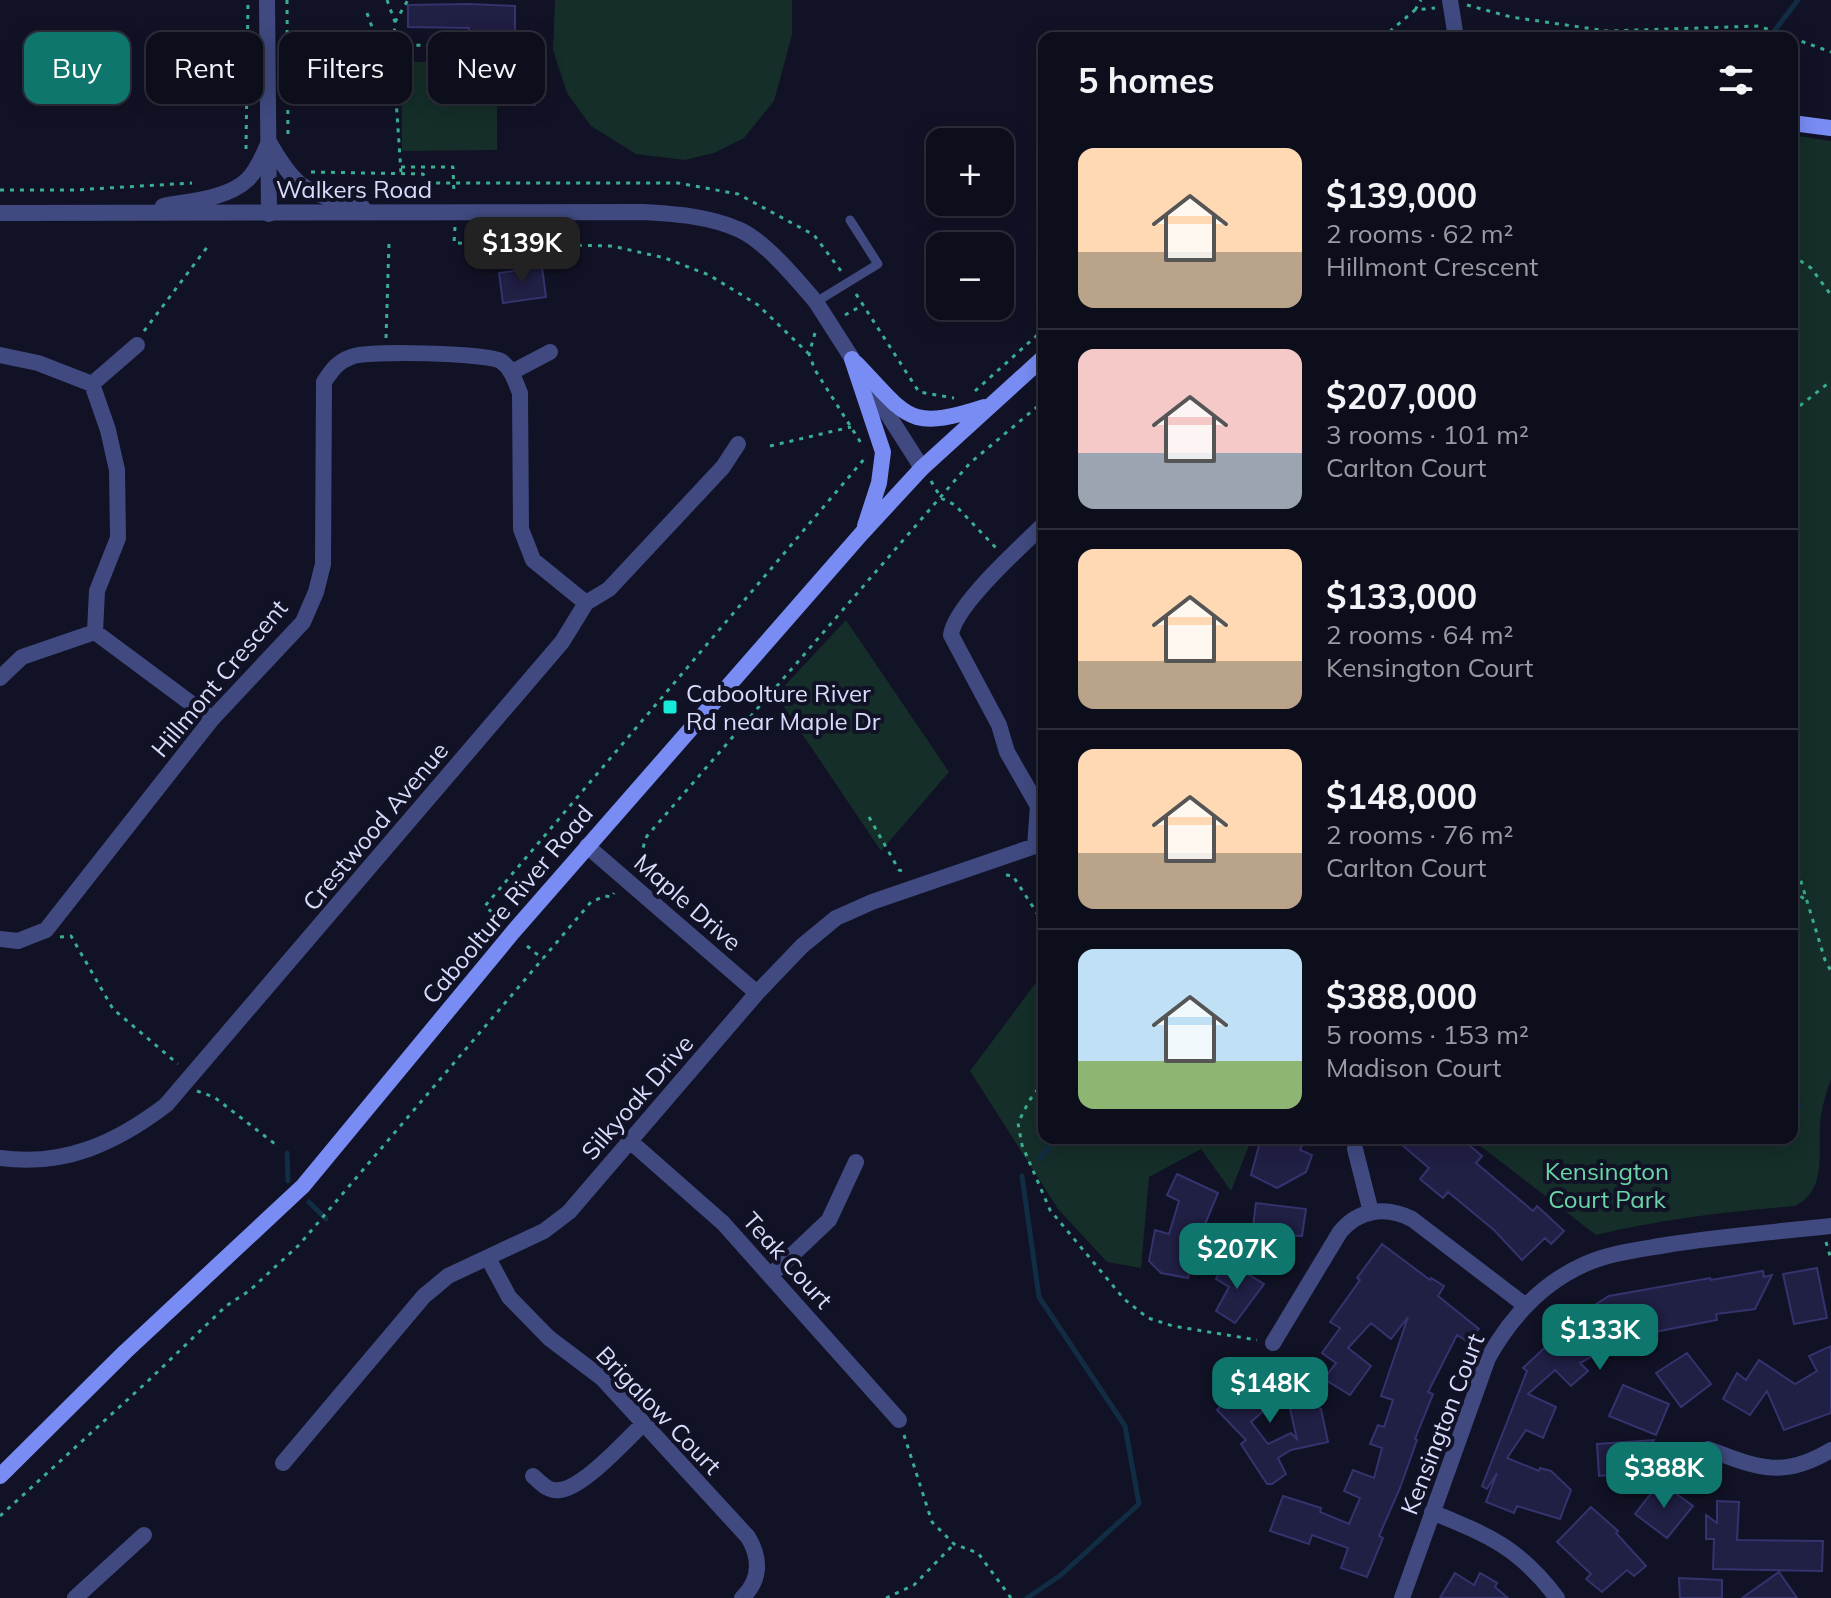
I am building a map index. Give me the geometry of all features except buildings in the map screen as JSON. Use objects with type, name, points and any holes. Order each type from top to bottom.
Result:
[{"type":"main road","points":[[1798,124],[1831,128]]},
{"type":"main road","points":[[852,359],[903,411],[920,420],[936,420],[992,404]]},
{"type":"main road","points":[[852,359],[883,452],[879,483],[862,533]]},
{"type":"main road","name":"Caboolture River Road","points":[[0,1476],[125,1352],[303,1186],[513,932],[862,533],[922,468],[1038,362]]},
{"type":"street","points":[[267,0],[269,214]]},
{"type":"street","points":[[1450,3],[1455,32]]},
{"type":"street","points":[[126,213],[235,188],[247,181],[269,142]]},
{"type":"street","points":[[269,142],[285,171],[303,188],[380,213]]},
{"type":"street","name":"Walkers Road","points":[[0,213],[643,212],[692,215],[742,230],[777,259],[816,302],[922,468]]},
{"type":"street","points":[[92,384],[137,345]]},
{"type":"street","points":[[550,352],[512,372],[520,393],[521,529],[533,560],[586,603]]},
{"type":"street","points":[[0,355],[38,363],[92,384],[108,430],[117,470],[118,538],[97,591],[95,632]]},
{"type":"street","name":"Hillmont Crescent","points":[[46,930],[212,719],[303,622],[316,592],[323,564],[324,382],[335,365],[354,355],[485,355],[500,361],[512,372]]},
{"type":"street","name":"Crestwood Avenue","points":[[0,1158],[35,1160],[86,1150],[134,1130],[166,1105],[562,642],[586,603],[609,589],[723,467],[738,444]]},
{"type":"street","points":[[1038,530],[963,608],[952,625],[951,635],[999,725],[1007,752],[1038,799]]},
{"type":"street","points":[[95,632],[212,719]]},
{"type":"street","points":[[0,678],[22,657],[95,632]]},
{"type":"street","name":"Silkyoak Drive","points":[[283,1463],[424,1296],[448,1276],[544,1231],[569,1212],[757,993],[802,946],[836,918],[872,902],[1035,846],[1038,825]]},
{"type":"street","name":"Maple Drive","points":[[587,846],[757,993]]},
{"type":"street","points":[[0,939],[18,941],[46,930]]},
{"type":"street","name":"Teak Court","points":[[631,1142],[723,1223],[899,1420]]},
{"type":"street","points":[[1355,1149],[1371,1212]]},
{"type":"street","points":[[771,1275],[829,1220],[856,1162]]},
{"type":"street","points":[[1273,1343],[1340,1232],[1348,1223],[1371,1212],[1400,1212],[1412,1219],[1526,1306]]},
{"type":"street","name":"Kensington Court","points":[[1402,1598],[1488,1358],[1510,1323],[1526,1306],[1562,1276],[1606,1256],[1713,1238],[1831,1226]]},
{"type":"street","name":"Brigalow Court","points":[[488,1258],[509,1297],[549,1338],[602,1378],[748,1537],[757,1551],[758,1563],[756,1578],[742,1598]]},
{"type":"street","points":[[533,1476],[547,1489],[559,1490],[578,1483],[643,1424]]},
{"type":"street","points":[[1708,1449],[1752,1466],[1772,1470],[1794,1468],[1831,1450]]},
{"type":"street","points":[[1432,1512],[1486,1535],[1516,1552],[1539,1573],[1557,1598]]},
{"type":"street","points":[[75,1598],[144,1535]]},
{"type":"lane","points":[[816,302],[878,264],[850,220]]},
{"type":"path","points":[[246,150],[248,0]]},
{"type":"path","points":[[387,0],[395,22],[395,32]]},
{"type":"path","points":[[395,22],[408,0]]},
{"type":"path","points":[[1389,32],[1415,10],[1421,0]]},
{"type":"path","points":[[1415,10],[1450,3],[1472,5],[1511,17],[1607,31],[1759,26],[1776,32]]},
{"type":"path","points":[[367,13],[374,32]]},
{"type":"path","points":[[1798,40],[1831,52]]},
{"type":"path","points":[[397,104],[401,173]]},
{"type":"path","points":[[401,167],[453,167],[454,243],[612,246],[665,258],[709,275],[758,305],[809,354],[815,370],[865,454],[485,906],[499,919]]},
{"type":"path","points":[[0,190],[87,190],[195,183]]},
{"type":"path","points":[[386,353],[389,243]]},
{"type":"path","points":[[137,345],[148,324],[208,246]]},
{"type":"path","points":[[1798,259],[1811,268],[1831,295]]},
{"type":"path","points":[[809,354],[815,333],[863,305]]},
{"type":"path","points":[[1798,407],[1831,381]]},
{"type":"path","points":[[636,866],[641,861],[647,836],[970,463],[1038,406]]},
{"type":"path","points":[[770,446],[851,427]]},
{"type":"path","points":[[922,468],[941,498],[955,505],[1008,560]]},
{"type":"path","points":[[869,817],[899,870],[909,871]]},
{"type":"path","points":[[1798,870],[1831,971]]},
{"type":"path","points":[[998,873],[1013,876],[1038,915]]},
{"type":"path","points":[[0,1516],[226,1306],[249,1291],[299,1245],[591,902],[605,896],[612,897],[614,893]]},
{"type":"path","points":[[1798,895],[1808,901]]},
{"type":"path","points":[[46,930],[63,939],[71,936],[113,1009],[179,1065]]},
{"type":"path","points":[[527,946],[543,959]]},
{"type":"path","points":[[1038,1089],[1018,1123],[1022,1145],[1050,1210],[1124,1299],[1148,1318],[1173,1326],[1273,1343]]},
{"type":"path","points":[[197,1091],[214,1097],[279,1147]]},
{"type":"path","points":[[899,1420],[932,1522],[954,1544],[978,1553],[1011,1598]]},
{"type":"path","points":[[886,1598],[914,1585],[954,1544]]},
{"type":"green space","points":[[555,0],[792,0],[792,35],[774,101],[744,138],[714,153],[685,160],[636,154],[591,126],[567,93],[553,50]]},
{"type":"green space","points":[[412,62],[428,62],[428,104],[497,104],[497,150],[402,151],[401,104],[412,104]]},
{"type":"green space","name":"Kensington Court Park","points":[[1798,136],[1831,141],[1831,1079],[1821,1115],[1817,1178],[1806,1199],[1795,1206],[1670,1220],[1596,1235],[1478,1144],[1798,1144]]},
{"type":"green space","points":[[846,620],[949,772],[881,851],[776,695]]},
{"type":"green space","points":[[1038,980],[1038,1144],[1250,1144],[1231,1191],[1201,1149],[1149,1177],[1141,1268],[1107,1262],[1058,1209],[970,1071]]},
{"type":"waterway","points":[[1774,32],[1798,0]]},
{"type":"waterway","points":[[1040,1158],[1051,1144]]},
{"type":"waterway","points":[[287,1153],[288,1181]]},
{"type":"waterway","points":[[1022,1176],[1039,1297],[1125,1426],[1139,1504],[1061,1575],[1027,1598]]},
{"type":"waterway","points":[[309,1202],[326,1219]]},
{"type":"place","name":"Caboolture River Rd near Maple Dr","points":[[670,707]]}]
